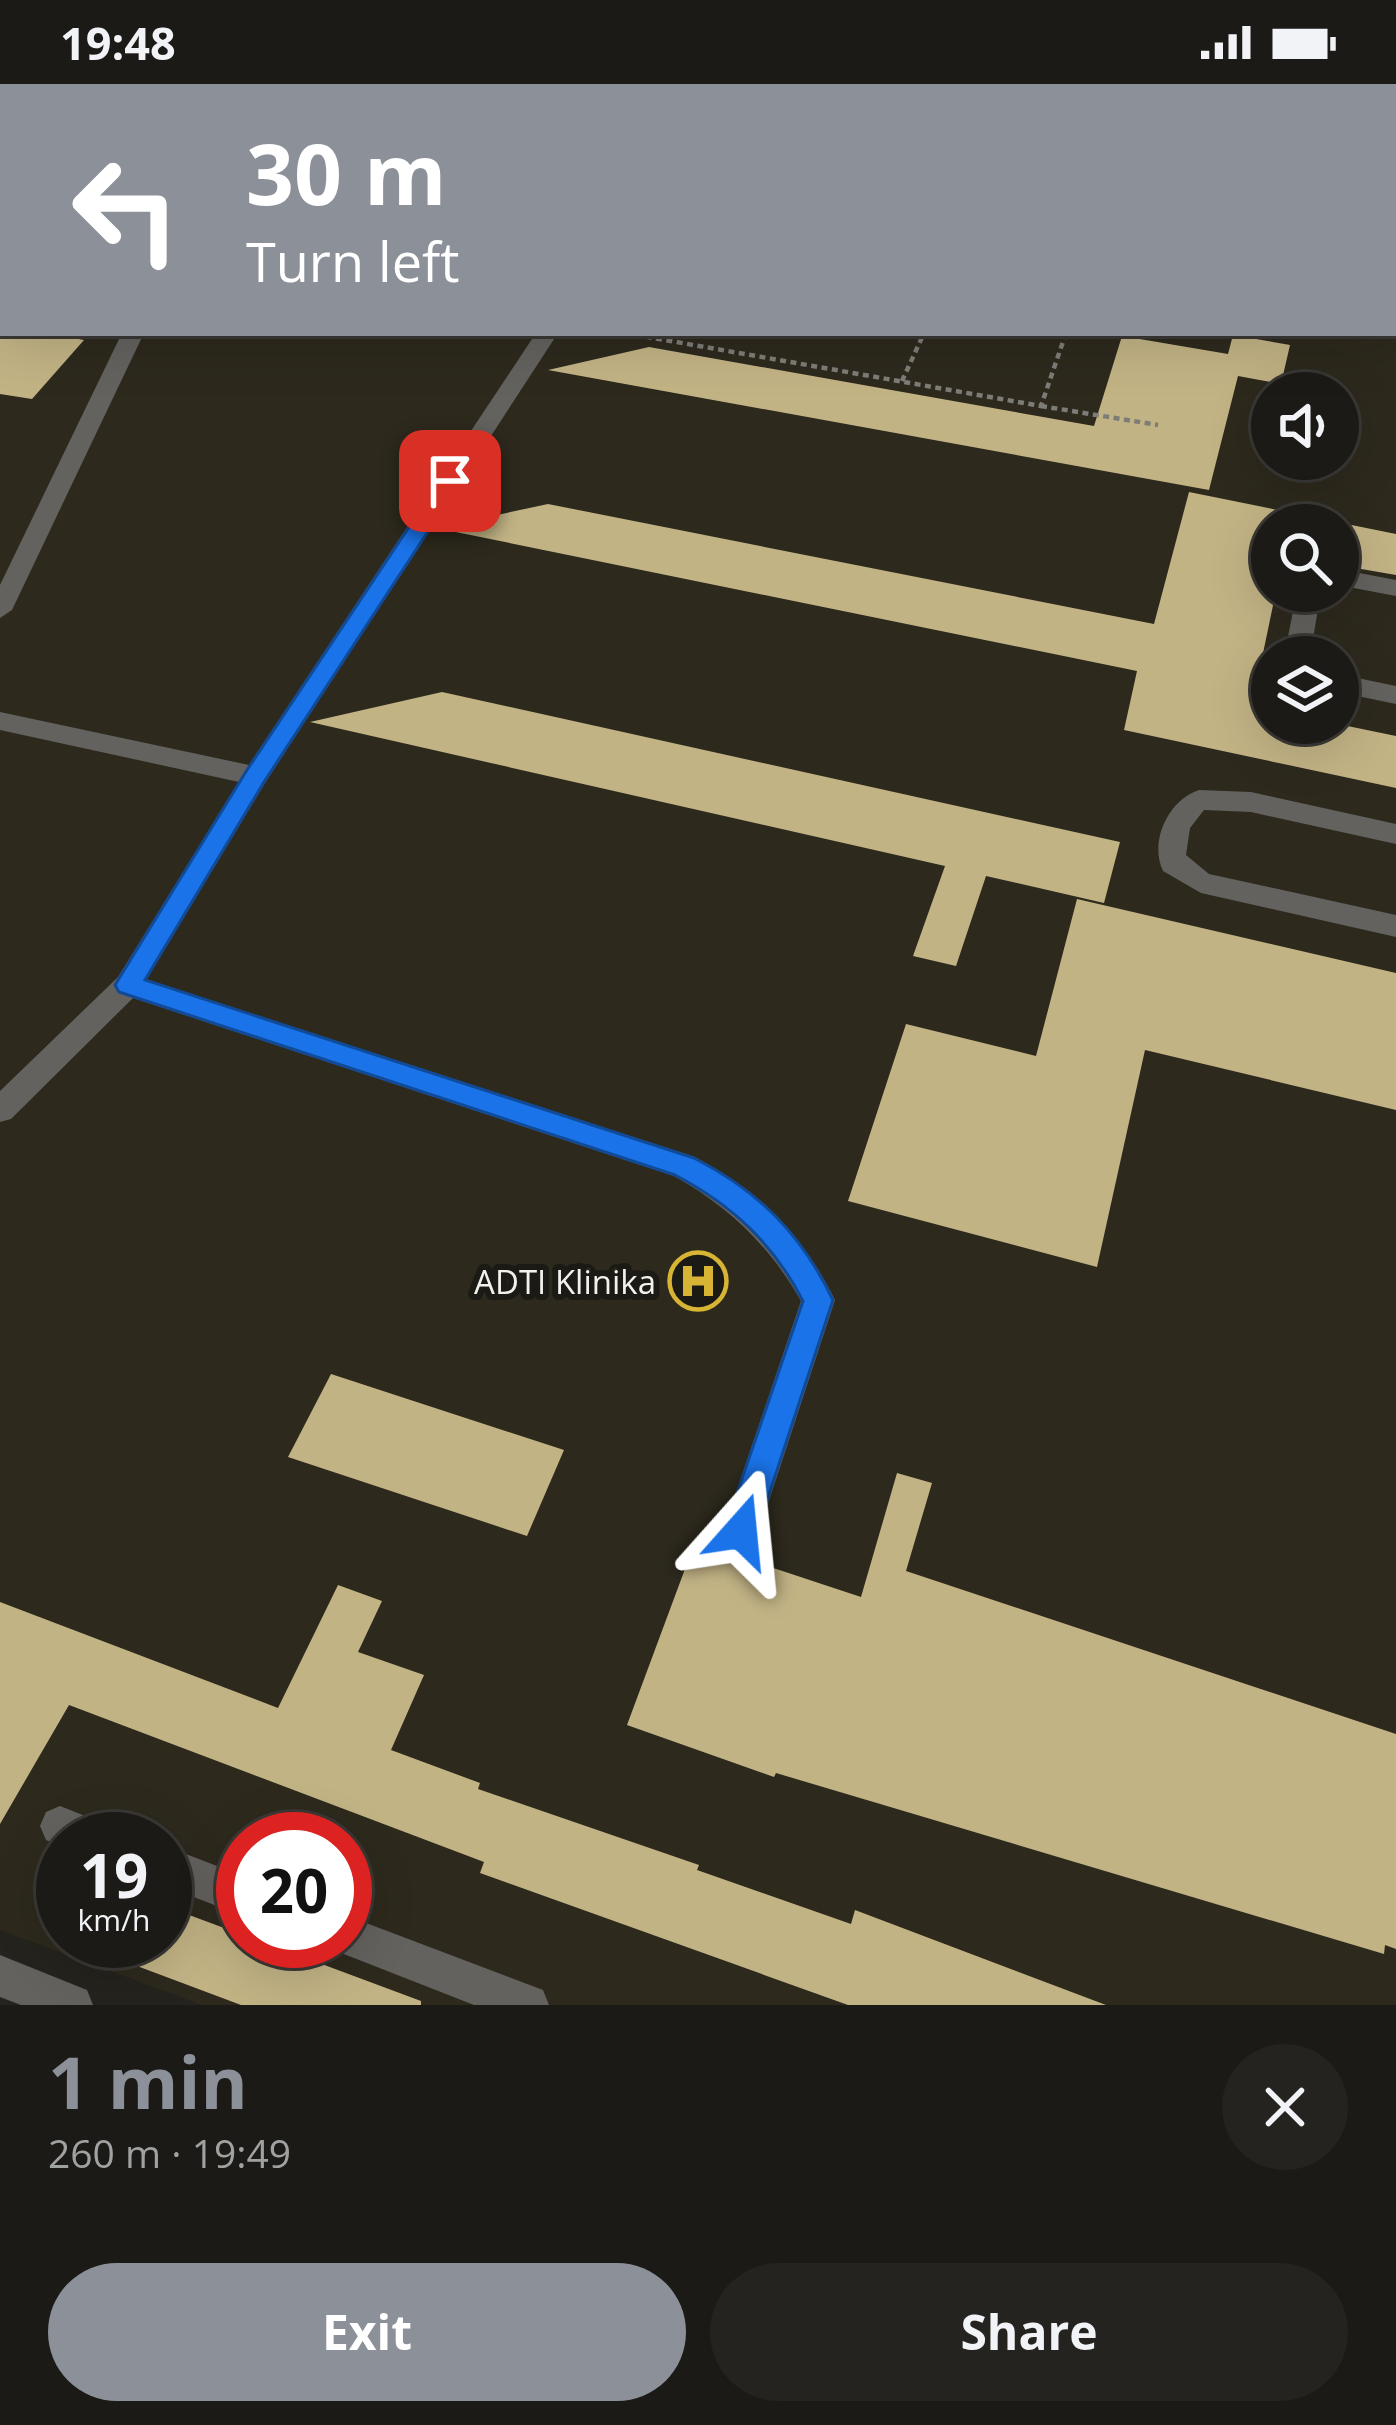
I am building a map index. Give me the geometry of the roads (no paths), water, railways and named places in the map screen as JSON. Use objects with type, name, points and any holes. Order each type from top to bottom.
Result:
[{"type":"street","points":[[0,610],[133,336]]},
{"type":"street","points":[[0,1110],[128,985],[256,776],[545,336]]},
{"type":"street","points":[[1359,582],[1396,588]]},
{"type":"street","points":[[1359,687],[1396,695]]},
{"type":"street","points":[[0,721],[256,776]]},
{"type":"street","points":[[1396,833],[1251,802],[1199,800],[1178,822],[1172,853],[1173,864],[1201,883],[1396,926]]},
{"type":"street","points":[[128,985],[684,1166],[727,1188],[761,1217],[797,1261],[818,1300],[741,1531]]},
{"type":"street","points":[[372,1945],[528,2005]]},
{"type":"street","points":[[0,1976],[72,2005]]},
{"type":"place","name":"ADTI Klinika","points":[[698,1281]]}]
